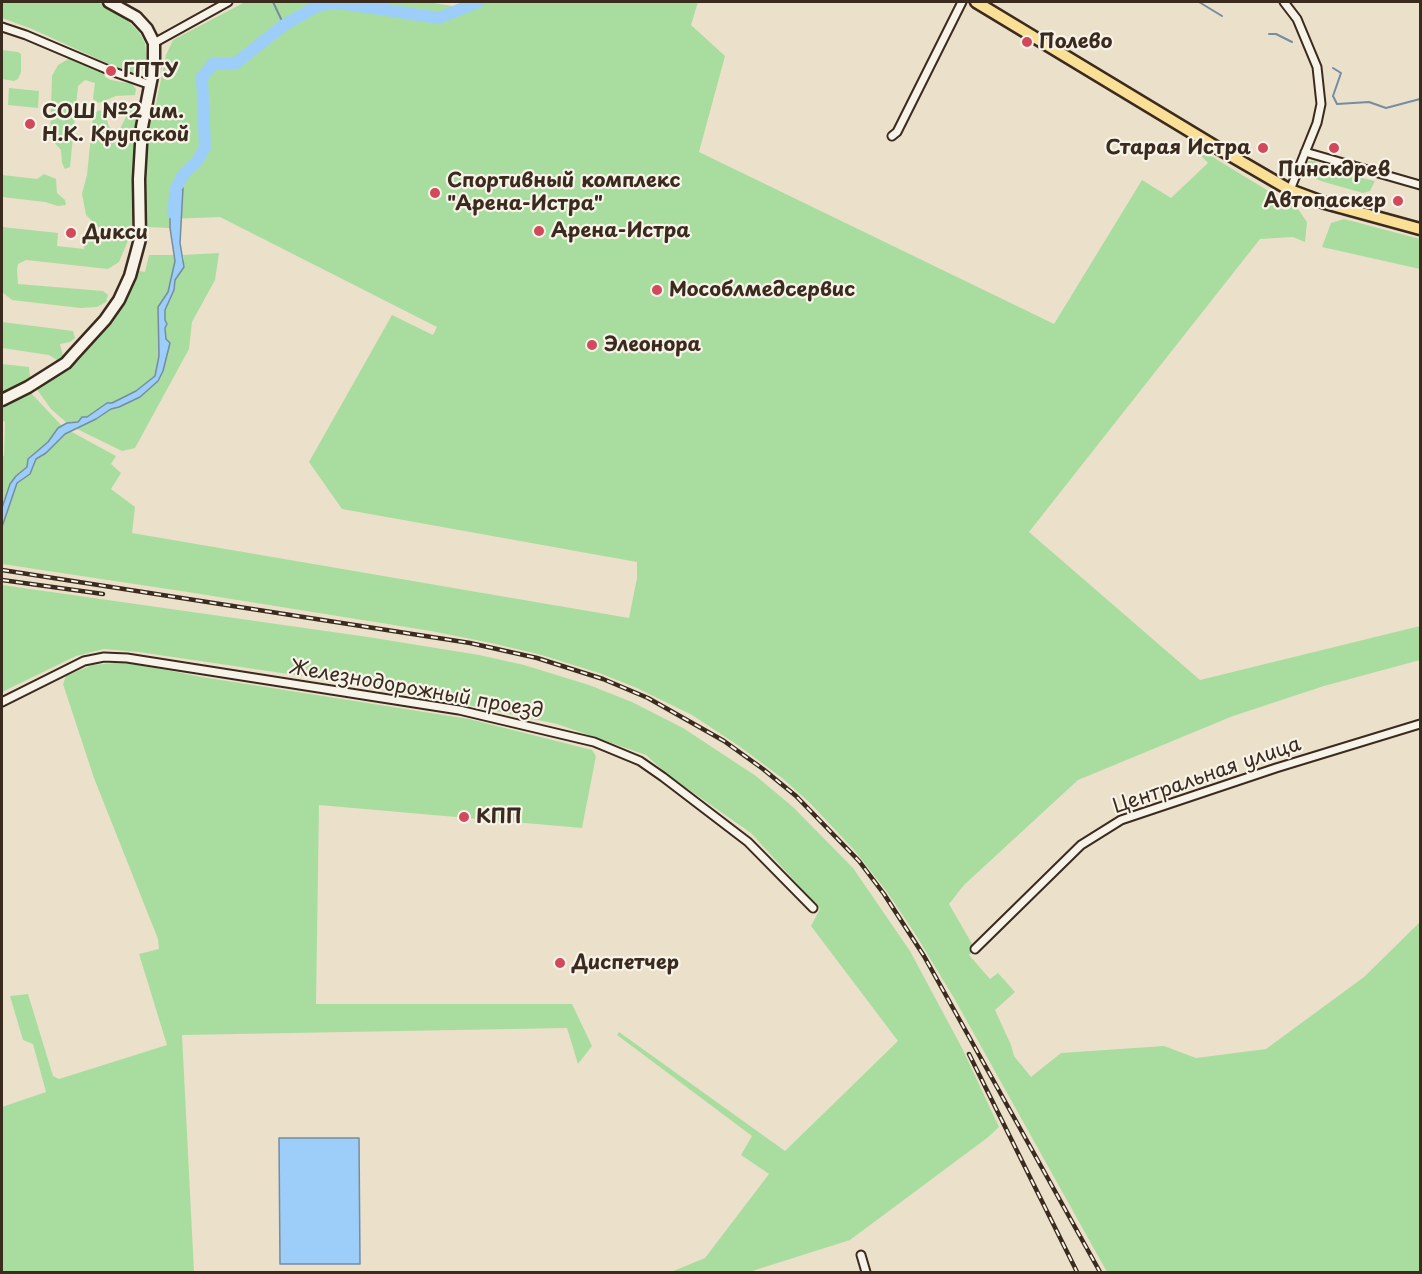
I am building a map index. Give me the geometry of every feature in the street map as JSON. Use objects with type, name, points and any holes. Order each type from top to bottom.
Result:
[{"type":"main road","points":[[976,2],[1290,190],[1325,203],[1420,229]]},
{"type":"street","points":[[2,400],[66,363],[120,300],[130,276],[140,238],[138,179],[142,127],[154,66],[154,43],[147,29],[136,17],[109,2]]},
{"type":"street","points":[[154,43],[228,2]]},
{"type":"street","points":[[892,136],[897,132],[962,2]]},
{"type":"street","points":[[1284,2],[1297,19],[1317,67],[1321,104],[1317,123],[1290,190]]},
{"type":"street","points":[[2,27],[111,71],[151,84]]},
{"type":"street","points":[[1305,152],[1420,185]]},
{"type":"street","name":"Железнодорожный проезд","points":[[2,702],[84,661],[104,657],[127,658],[459,710],[594,742],[640,761],[663,777],[748,842],[813,908]]},
{"type":"street","name":"Центральная улица","points":[[975,949],[1081,845],[1121,819],[1420,724]]},
{"type":"street","points":[[861,1255],[866,1272]]},
{"type":"green space","points":[[2,2],[98,2],[128,21],[139,32],[145,43],[147,63],[139,74],[133,75],[32,29],[2,18]]},
{"type":"green space","points":[[245,2],[427,2],[453,6],[476,2],[698,2],[691,25],[725,56],[699,152],[1054,324],[1142,180],[1171,198],[1208,163],[1188,142],[1298,209],[1307,222],[1305,242],[1293,237],[1260,239],[1029,532],[1200,680],[1420,626],[1420,660],[1324,686],[1233,716],[1078,780],[964,885],[949,904],[975,949],[969,955],[990,979],[998,973],[1015,992],[995,1010],[1014,1056],[1031,1077],[1061,1053],[1164,1046],[1196,1058],[1266,1049],[1364,977],[1420,922],[1420,1272],[1107,1272],[954,998],[887,892],[855,851],[810,803],[782,778],[692,715],[637,688],[599,673],[538,654],[491,643],[431,631],[2,564],[2,527],[17,483],[33,469],[36,459],[70,431],[116,456],[111,464],[121,473],[111,489],[135,507],[132,533],[629,618],[637,578],[637,562],[342,509],[309,462],[392,315],[433,335],[437,327],[220,217],[170,219],[170,228],[146,227],[146,203],[144,201],[146,129],[153,118],[166,55],[173,40]]},
{"type":"green space","points":[[2,50],[21,54],[21,72],[18,79],[14,81],[2,79]]},
{"type":"green space","points":[[70,58],[78,58],[102,69],[105,77],[132,84],[136,89],[135,95],[116,96],[99,103],[93,99],[95,83],[85,80],[78,86],[70,167],[65,169],[61,150],[50,138],[52,76],[58,65]]},
{"type":"green space","points":[[9,88],[39,91],[38,108],[8,105]]},
{"type":"green space","points":[[135,107],[140,119],[132,231],[119,262],[108,269],[26,260],[18,264],[17,270],[18,284],[103,291],[108,295],[106,302],[97,307],[80,308],[12,300],[2,292],[2,227],[58,233],[57,246],[84,249],[85,237],[104,241],[106,238],[103,232],[86,215],[82,194],[87,175],[93,115],[99,110],[105,113],[109,127],[114,130],[120,129],[129,111]]},
{"type":"green space","points":[[1307,161],[1314,161],[1326,167],[1351,172],[1375,181],[1370,191],[1363,193],[1324,182],[1310,177],[1305,171]]},
{"type":"green space","points":[[44,174],[56,179],[57,193],[65,200],[66,205],[58,206],[45,202],[2,197],[2,175],[37,179]]},
{"type":"green space","points":[[1344,219],[1420,239],[1420,269],[1322,247],[1331,223]]},
{"type":"green space","points":[[219,253],[215,280],[192,322],[189,349],[135,448],[122,451],[75,428],[119,407],[158,381],[170,343],[166,339],[165,310],[174,290],[174,283],[184,259],[183,255]]},
{"type":"green space","points":[[149,255],[174,255],[175,261],[168,292],[158,307],[159,356],[155,376],[136,391],[112,403],[107,403],[78,422],[67,423],[51,409],[38,391],[38,387],[78,361],[124,302],[135,270],[145,272]]},
{"type":"green space","points":[[2,322],[73,331],[75,338],[70,342],[60,344],[63,356],[57,360],[49,355],[2,348]]},
{"type":"green space","points":[[2,364],[29,367],[30,377],[33,379],[2,393]]},
{"type":"green space","points":[[29,391],[63,427],[28,459],[27,467],[16,476],[2,508],[2,455],[4,456],[5,422],[2,420],[2,404]]},
{"type":"green space","points":[[2,585],[479,655],[524,665],[589,685],[632,702],[683,728],[756,776],[793,807],[853,868],[910,951],[962,1048],[999,1127],[850,1240],[749,1272],[671,1272],[705,1258],[769,1174],[741,1155],[752,1136],[617,1035],[619,1032],[785,1151],[898,1041],[811,926],[820,909],[751,833],[668,775],[646,755],[557,724],[397,690],[139,652],[104,649],[76,656],[2,692]]},
{"type":"green space","points":[[126,662],[202,677],[469,719],[592,750],[596,756],[582,828],[319,805],[316,1004],[572,1004],[592,1046],[578,1064],[567,1028],[182,1035],[194,1272],[2,1272],[2,1107],[46,1092],[33,1044],[23,1040],[10,996],[28,994],[53,1076],[59,1079],[167,1045],[139,954],[159,949],[158,939],[94,778],[63,684],[66,676],[92,665]]},
{"type":"water","points":[[183,188],[180,243],[184,267],[175,280],[174,290],[165,310],[166,339],[170,343],[158,381],[140,397],[111,409],[65,434],[46,453],[36,459],[30,474],[17,483],[2,527],[2,508],[10,484],[27,467],[28,459],[48,442],[58,428],[67,423],[78,422],[82,417],[87,417],[107,403],[112,403],[136,391],[155,376],[159,356],[158,307],[168,292],[175,261],[170,213],[172,201]]},
{"type":"water","points":[[279,1138],[359,1138],[360,1264],[280,1264]]},
{"type":"waterway","points":[[273,2],[284,25]]},
{"type":"waterway","points":[[173,213],[176,188],[205,147],[202,77],[213,64],[236,63],[284,25],[319,5],[340,3],[439,18],[478,2]]},
{"type":"waterway","points":[[1199,2],[1222,16]]},
{"type":"waterway","points":[[1269,34],[1276,34],[1292,42]]},
{"type":"waterway","points":[[1333,68],[1341,73],[1333,96],[1337,104],[1369,102],[1386,108],[1420,99]]},
{"type":"railway","points":[[2,570],[470,643],[537,658],[603,679],[648,698],[724,741],[796,796],[859,861],[884,894],[924,956],[1100,1272]]},
{"type":"railway","points":[[2,580],[103,594]]},
{"type":"railway","points":[[969,1054],[1077,1272]]},
{"type":"place","name":"Полево","points":[[1027,42]]},
{"type":"place","name":"ГПТУ","points":[[111,71]]},
{"type":"place","name":"СОШ №2 им. Н.К. Крупской","points":[[30,124]]},
{"type":"place","name":"Старая Истра","points":[[1263,148]]},
{"type":"place","name":"Пинскдрев","points":[[1334,148]]},
{"type":"place","name":"Спортивный комплекс \"Арена-Истра\"","points":[[435,193]]},
{"type":"place","name":"Автопаскер","points":[[1398,201]]},
{"type":"place","name":"Арена-Истра","points":[[539,231]]},
{"type":"place","name":"Дикси","points":[[71,233]]},
{"type":"place","name":"Мособлмедсервис","points":[[657,290]]},
{"type":"place","name":"Элеонора","points":[[592,345]]},
{"type":"place","name":"КПП","points":[[464,817]]},
{"type":"place","name":"Диспетчер","points":[[560,963]]}]
